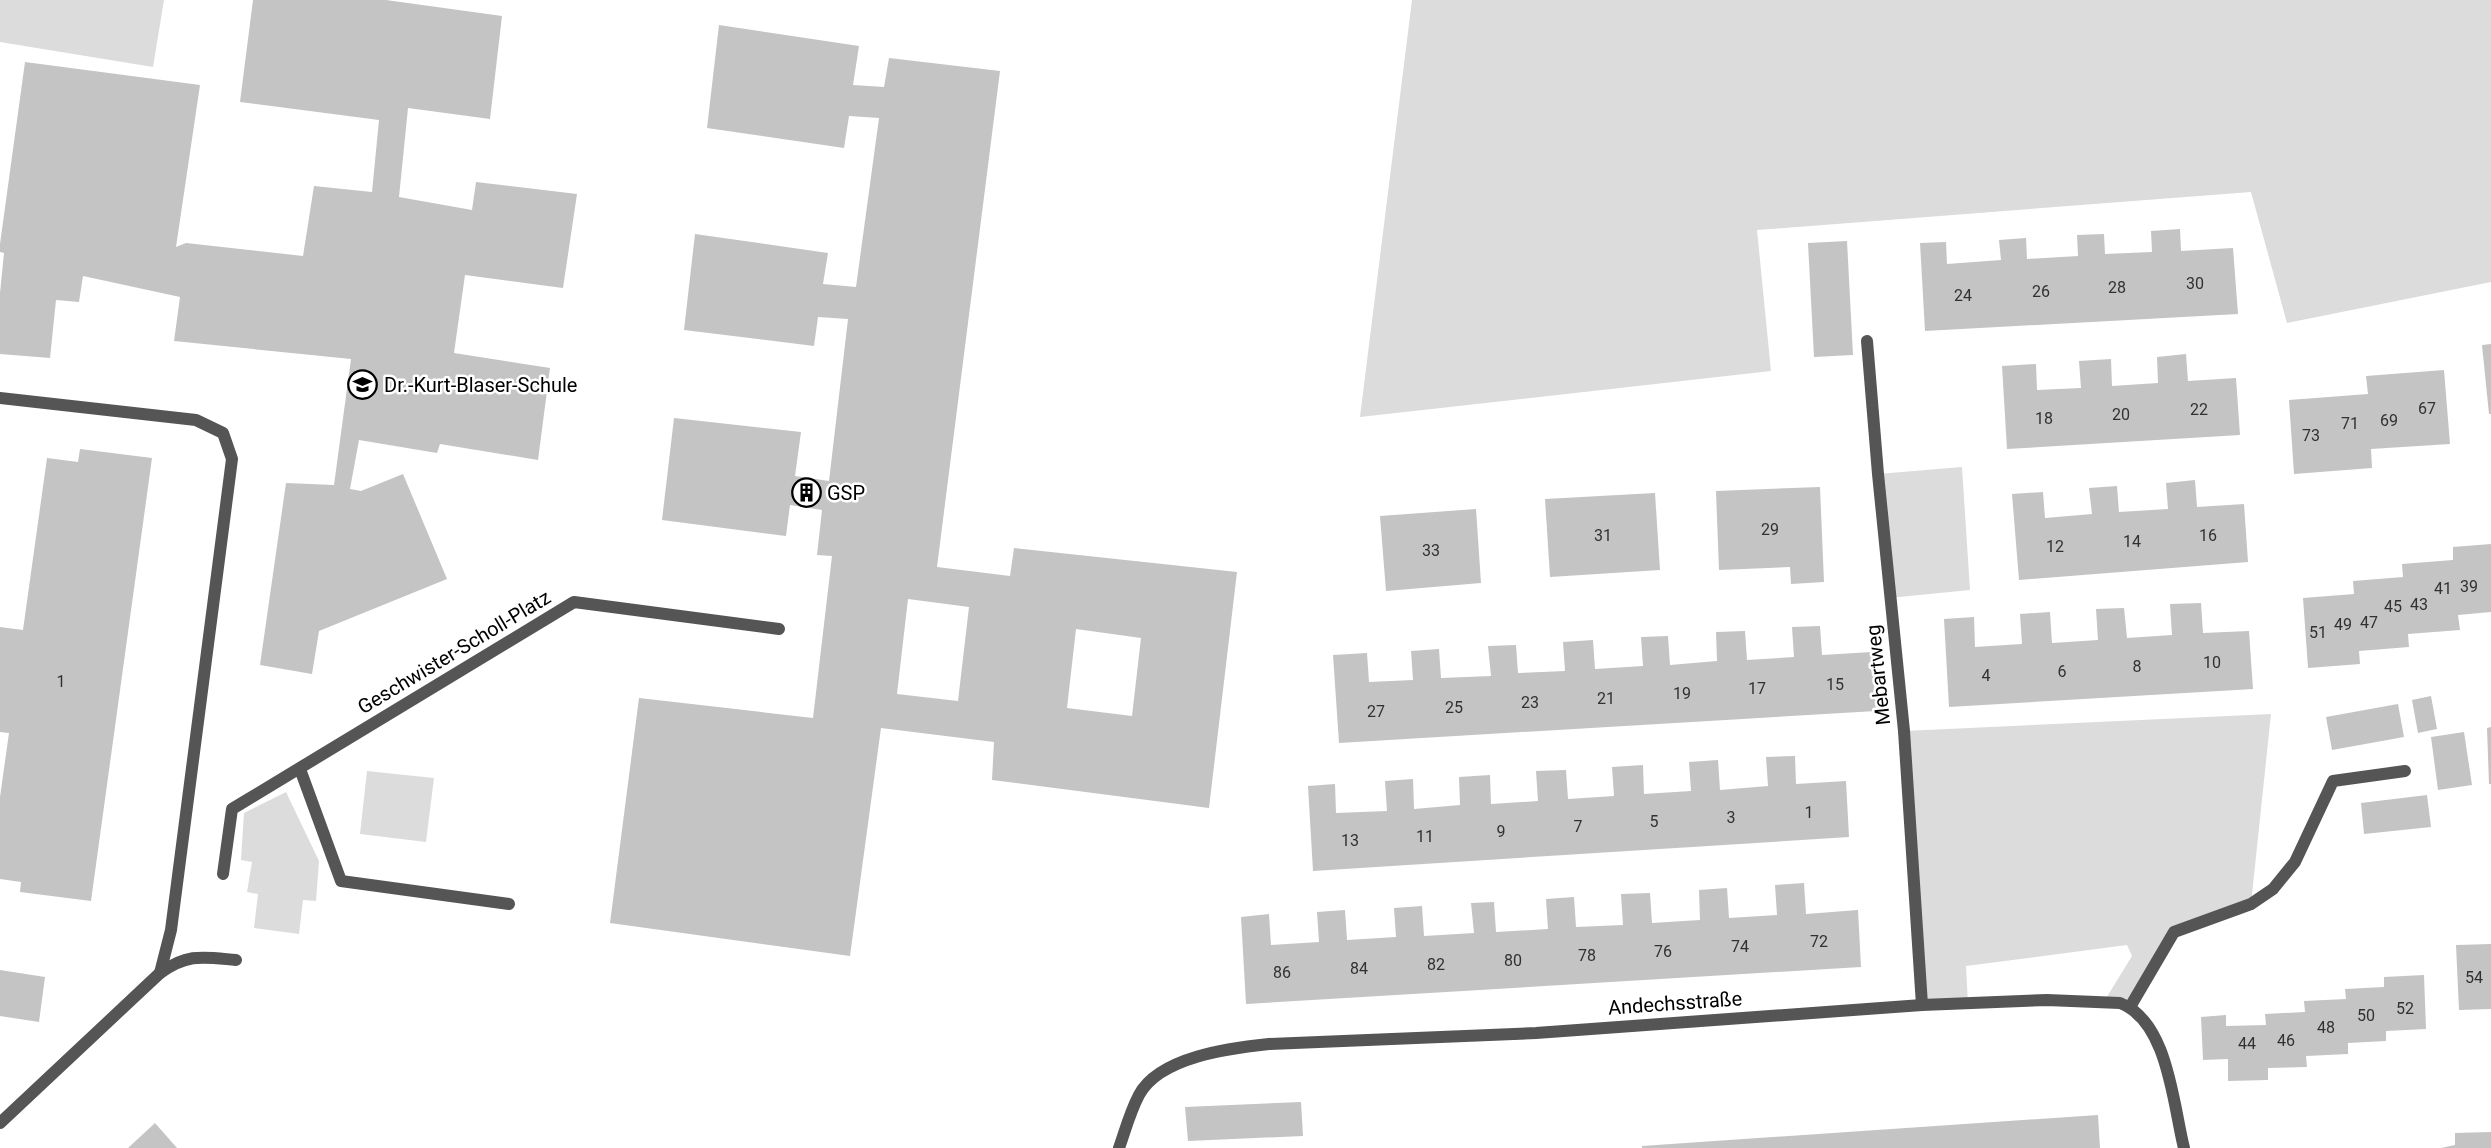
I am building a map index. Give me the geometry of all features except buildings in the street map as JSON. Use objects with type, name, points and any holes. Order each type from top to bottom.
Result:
[{"type":"street","name":"Mebartweg","points":[[1868,341],[1878,474],[1904,731],[1922,1005]]},
{"type":"street","points":[[0,398],[196,420],[223,433],[232,459],[171,930],[160,974]]},
{"type":"street","name":"Geschwister-Scholl-Platz","points":[[223,874],[232,809],[574,602],[780,629]]},
{"type":"street","points":[[300,769],[341,881],[509,904]]},
{"type":"street","points":[[2184,1148],[2160,1048],[2149,1027],[2130,1007],[2174,932],[2251,904],[2273,888],[2295,862],[2333,781],[2405,771]]},
{"type":"street","points":[[0,1123],[160,974],[177,961],[195,956],[236,960]]},
{"type":"street","name":"Andechsstraße","points":[[1119,1148],[1139,1094],[1149,1082],[1180,1064],[1229,1048],[1281,1043],[1536,1032],[1922,1005],[2046,999],[2105,1000],[2130,1007]]},
{"type":"shaded area","points":[[0,0],[164,0],[153,67],[0,42]]},
{"type":"shaded area","points":[[1412,0],[2491,0],[2491,282],[2287,323],[2251,192],[1757,230],[1771,371],[1360,417]]},
{"type":"shaded area","points":[[1962,467],[1970,590],[1889,598],[1878,474]]},
{"type":"shaded area","points":[[2271,714],[2251,904],[2174,932],[2130,1007],[2105,1000],[2132,956],[2127,945],[1966,966],[1968,1004],[1922,1005],[1904,731]]},
{"type":"shaded area","points":[[367,771],[434,778],[426,842],[360,834]]},
{"type":"shaded area","points":[[286,792],[319,861],[316,901],[303,900],[299,934],[254,928],[258,894],[247,892],[252,862],[241,860],[244,813]]},
{"type":"place","name":"Dr.-Kurt-Blaser-Schule","points":[[363,385]]},
{"type":"place","name":"GSP","points":[[806,493]]}]
